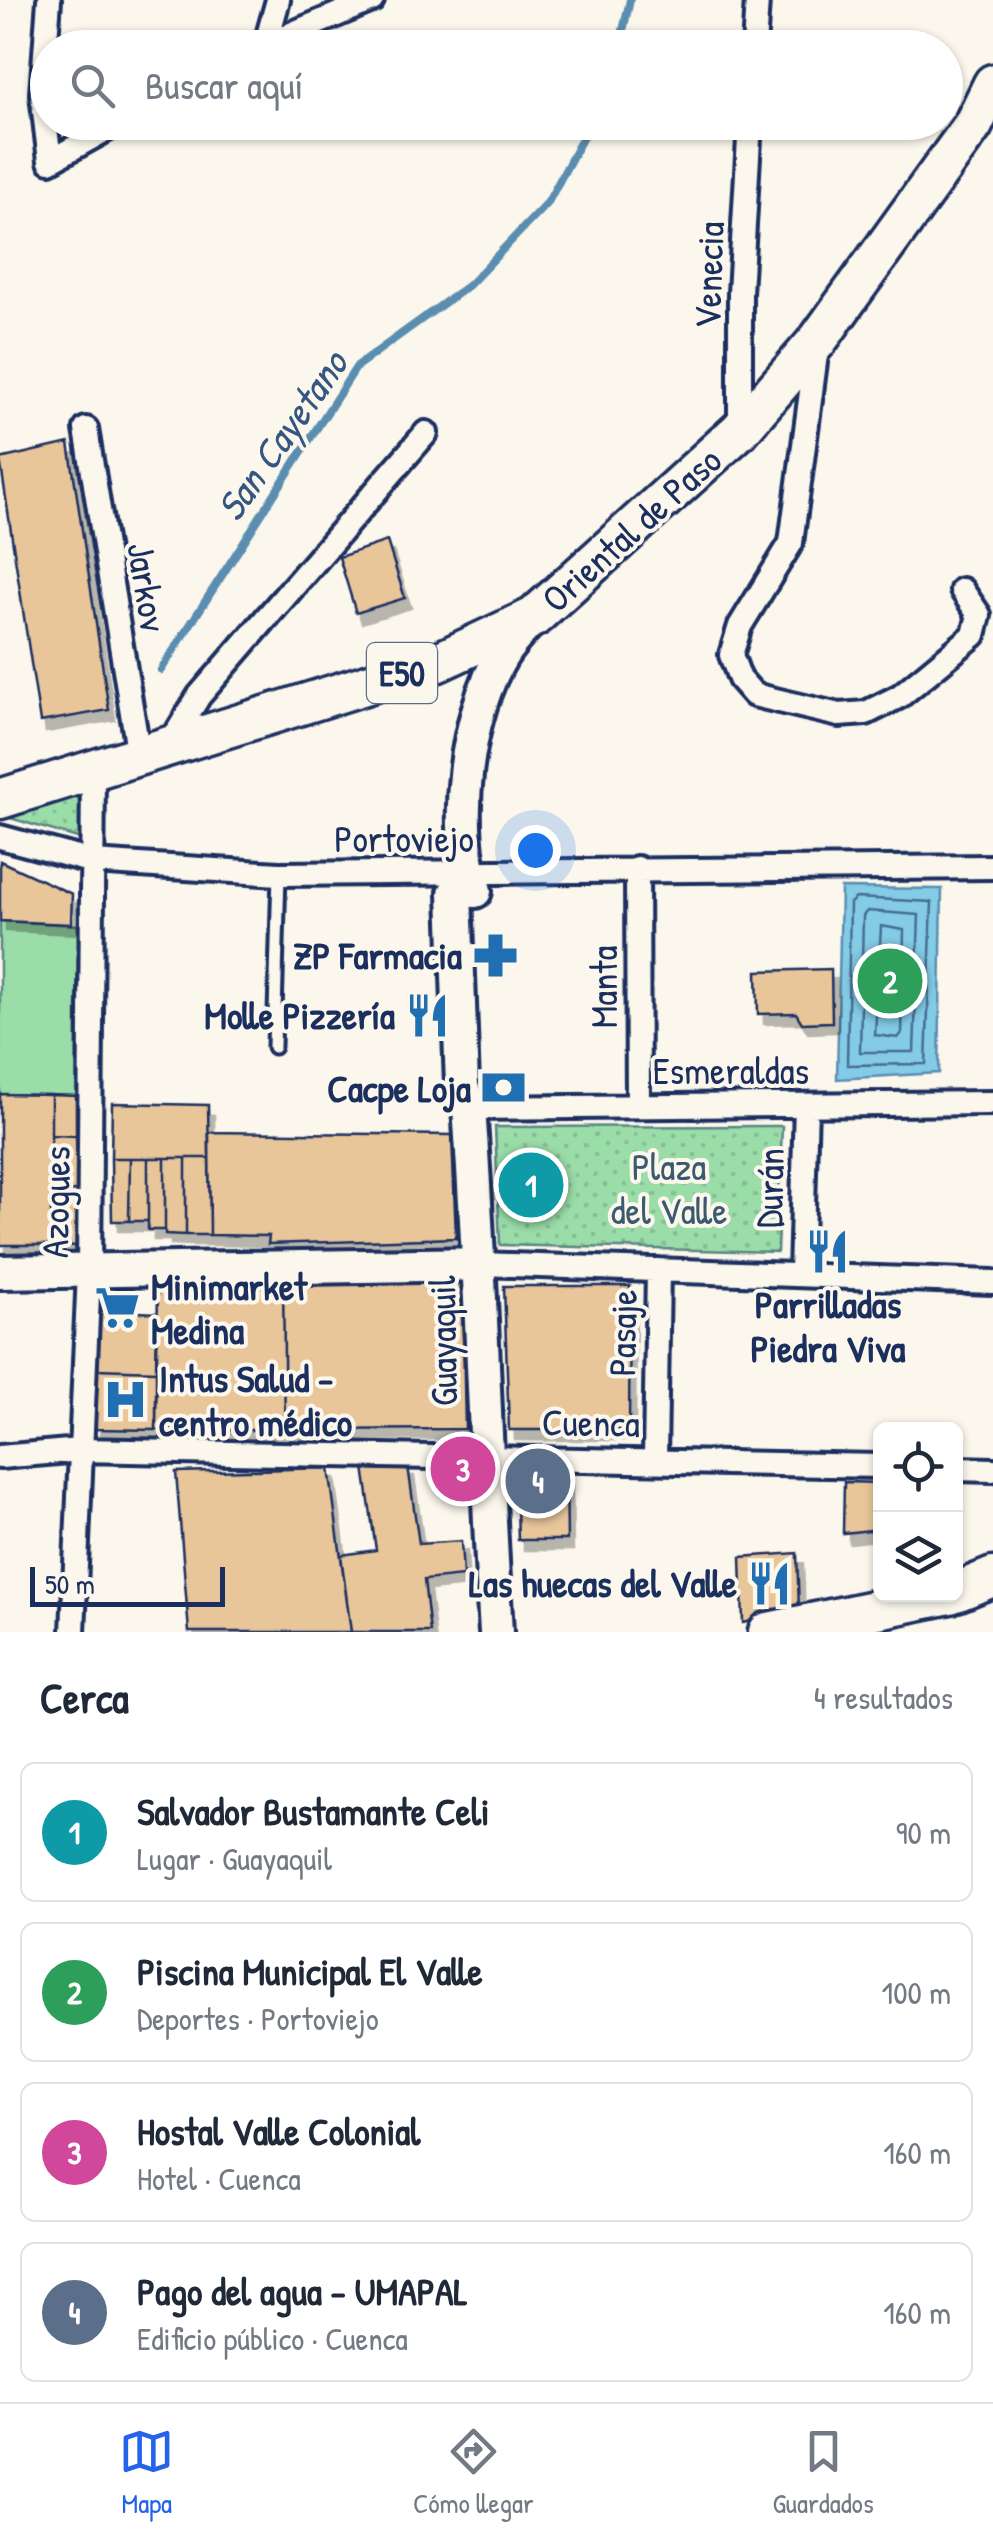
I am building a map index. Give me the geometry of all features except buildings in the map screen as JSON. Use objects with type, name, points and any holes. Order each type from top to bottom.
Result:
[{"type":"main road","name":"Oriental de Paso","points":[[963,139],[993,84]]},
{"type":"main road","name":"Oriental de Paso","points":[[0,800],[438,662],[534,617],[740,430],[818,340],[962,140]]},
{"type":"main road","name":"Guayaquil","points":[[496,1632],[469,1108],[480,1087],[476,893],[469,873],[466,789],[470,738],[502,655],[534,617]]},
{"type":"main road","points":[[0,1272],[480,1264]]},
{"type":"main road","points":[[963,1589],[993,1577]]},
{"type":"main road","points":[[768,1632],[910,1602]]},
{"type":"street","points":[[46,30],[48,0]]},
{"type":"street","points":[[267,30],[278,0]]},
{"type":"street","points":[[299,30],[372,0]]},
{"type":"street","points":[[755,30],[757,0]]},
{"type":"street","points":[[47,140],[50,161],[88,140]]},
{"type":"street","name":"Venecia","points":[[740,430],[740,292],[749,140]]},
{"type":"street","points":[[818,340],[791,543],[740,626],[731,655],[740,680],[754,695],[839,715],[866,713],[900,696],[974,635],[979,614],[962,590]]},
{"type":"street","name":"Jarkov","points":[[86,429],[154,752]]},
{"type":"street","points":[[154,752],[426,433]]},
{"type":"street","name":"Azogues","points":[[73,1632],[89,1272],[93,772]]},
{"type":"street","name":"Portoviejo","points":[[0,837],[94,862],[279,874],[993,868]]},
{"type":"street","name":"Manta","points":[[638,868],[638,1106]]},
{"type":"street","name":"Esmeraldas","points":[[469,1108],[993,1102]]},
{"type":"street","name":"Durán","points":[[802,1273],[806,1105]]},
{"type":"street","points":[[480,1264],[993,1282]]},
{"type":"street","name":"Pasaje","points":[[654,1458],[658,1270]]},
{"type":"street","name":"Cuenca","points":[[0,1458],[80,1450],[654,1458],[873,1466]]},
{"type":"street","points":[[963,1469],[993,1470]]},
{"type":"lane","points":[[274,1047],[279,874]]},
{"type":"green space","points":[[81,791],[81,839],[0,815]]},
{"type":"green space","points":[[0,921],[78,925],[76,1096],[0,1094]]},
{"type":"green space","name":"Plaza del Valle","points":[[782,1126],[777,1252],[500,1245],[495,1127]]},
{"type":"water","points":[[841,888],[942,889],[939,1073],[837,1079]]},
{"type":"waterway","name":"San Cayetano","points":[[623,30],[630,0]]},
{"type":"waterway","name":"San Cayetano","points":[[161,670],[357,366],[469,285],[548,202],[581,140]]},
{"type":"place","name":"ZP Farmacia","points":[[495,955]]},
{"type":"place","name":"Piscina Municipal El Valle","points":[[890,981]]},
{"type":"place","name":"Molle Pizzería","points":[[428,1015]]},
{"type":"place","name":"Cacpe Loja","points":[[504,1088]]},
{"type":"place","name":"Salvador Bustamante Celi","points":[[531,1185]]},
{"type":"place","name":"Parrilladas Piedra Viva","points":[[828,1252]]},
{"type":"place","name":"Minimarket Medina","points":[[118,1308]]},
{"type":"place","name":"Intus Salud - centro médico","points":[[126,1400]]},
{"type":"place","name":"Hostal Valle Colonial","points":[[463,1469]]},
{"type":"place","name":"Pago del agua - UMAPAL","points":[[538,1481]]},
{"type":"place","name":"Las huecas del Valle","points":[[770,1583]]}]
